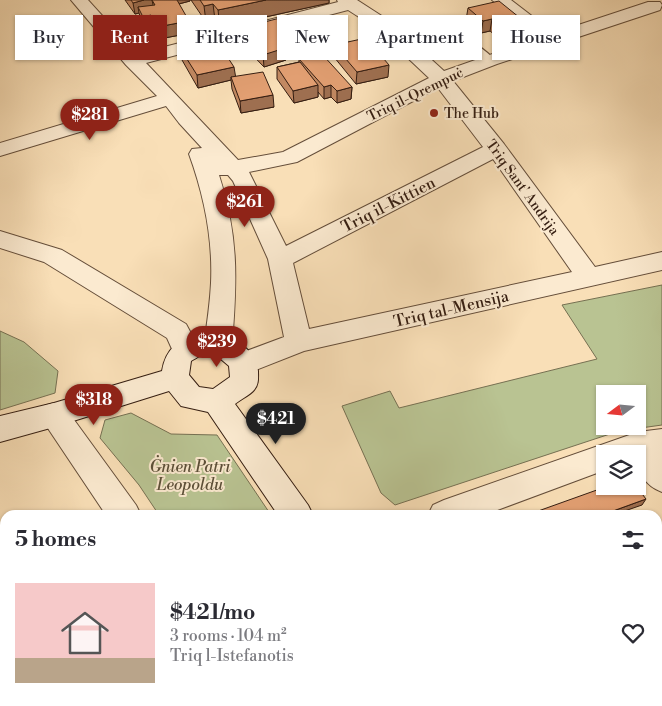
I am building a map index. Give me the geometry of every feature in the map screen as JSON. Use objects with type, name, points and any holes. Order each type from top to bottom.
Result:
[{"type":"street","points":[[80,0],[133,61],[170,98],[186,119],[243,178],[280,259],[299,342]]},
{"type":"street","points":[[500,0],[519,15]]},
{"type":"street","points":[[133,61],[347,2]]},
{"type":"street","name":"Triq Sant' Andrija","points":[[347,2],[368,15]]},
{"type":"street","name":"Triq il-Qrempuċ","points":[[580,30],[653,5]]},
{"type":"street","name":"Triq Sant' Andrija","points":[[421,60],[441,79],[496,149],[589,276]]},
{"type":"street","name":"Triq il-Qrempuċ","points":[[206,169],[234,168],[289,157],[441,79],[490,60]]},
{"type":"street","points":[[0,150],[170,98]]},
{"type":"street","points":[[186,119],[206,169],[222,236],[224,282],[218,344]]},
{"type":"street","name":"Triq il-Kittien","points":[[280,259],[496,149]]},
{"type":"street","points":[[0,239],[53,256],[177,331],[186,350]]},
{"type":"street","name":"Triq tal-Mensija","points":[[243,364],[299,342],[662,261]]},
{"type":"street","points":[[201,343],[218,344],[230,350],[243,364],[244,382],[217,401],[191,398],[175,378],[176,360],[186,350],[201,343]]},
{"type":"street","points":[[0,429],[54,415],[175,378]]},
{"type":"street","points":[[217,401],[293,510]]},
{"type":"street","points":[[54,415],[121,510]]},
{"type":"street","points":[[646,457],[662,478]]},
{"type":"street","points":[[458,510],[596,460]]},
{"type":"lane","points":[[482,55],[490,60]]},
{"type":"green space","points":[[662,285],[662,425],[646,427],[646,385],[596,385],[596,435],[607,435],[395,505],[381,493],[342,406],[390,391],[399,408],[597,359],[562,305]]},
{"type":"green space","points":[[0,331],[24,342],[58,371],[55,393],[0,410]]},
{"type":"green space","name":"Ġnien Patri Leopoldu","points":[[131,413],[171,434],[217,435],[268,510],[156,510],[139,485],[100,438],[105,420]]},
{"type":"building","points":[[131,0],[144,0],[133,3]]},
{"type":"building","points":[[152,0],[177,0],[186,15],[177,15],[177,23],[167,25],[167,15],[142,15],[138,7],[155,5]]},
{"type":"building","points":[[200,0],[266,0],[218,10],[213,4],[204,6]]},
{"type":"building","points":[[499,1],[516,15],[492,15],[492,19],[483,21],[482,15],[476,15],[468,8]]},
{"type":"building","points":[[277,19],[277,51],[267,54],[267,21]]},
{"type":"building","points":[[358,40],[358,60],[385,60],[389,65],[357,72],[347,60],[348,42]]},
{"type":"building","points":[[188,60],[229,60],[234,67],[197,75]]},
{"type":"building","points":[[300,60],[327,60],[352,87],[337,91],[331,85],[324,87]]},
{"type":"building","points":[[300,62],[318,85],[293,91],[277,67]]},
{"type":"building","points":[[263,72],[273,95],[240,101],[231,77]]},
{"type":"building","points":[[596,490],[596,495],[643,495],[646,499],[616,510],[541,510]]},
{"type":"place","name":"The Hub","points":[[434,113]]}]
